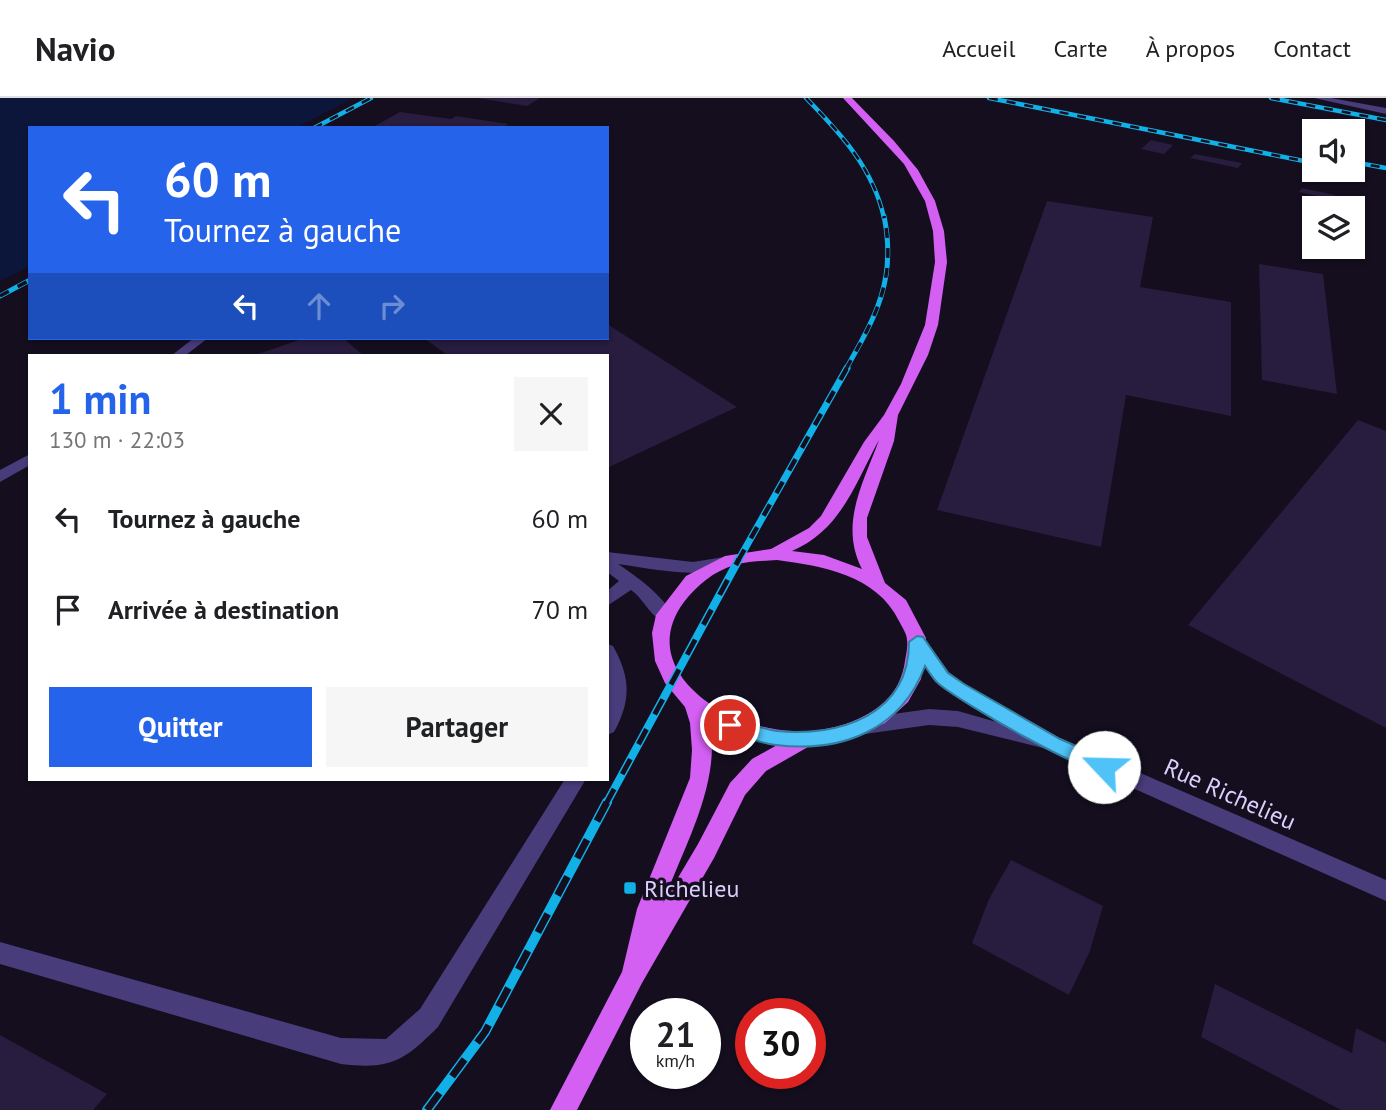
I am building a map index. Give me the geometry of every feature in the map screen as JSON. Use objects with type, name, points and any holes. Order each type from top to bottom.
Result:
[{"type":"main road","points":[[847,99],[904,156],[925,189],[938,224],[942,260],[938,300],[924,348],[892,414],[872,440],[826,524],[808,538],[769,554],[724,563],[688,585],[678,594],[665,616],[660,638],[664,660],[674,683],[693,704],[716,719],[744,731],[774,738],[806,739],[836,735],[864,726],[890,709],[908,689],[917,666],[917,642],[905,611],[880,586],[866,565],[858,545],[856,528],[860,509],[888,443],[892,414]]},
{"type":"main road","points":[[769,554],[829,560],[856,571],[880,586]]},
{"type":"main road","points":[[633,975],[649,909],[700,778],[703,756],[702,729],[693,704]]},
{"type":"main road","points":[[563,1110],[633,975],[701,861],[737,789],[760,765],[806,739]]},
{"type":"street","points":[[1318,98],[1386,111]]},
{"type":"street","points":[[179,354],[199,340]]},
{"type":"street","points":[[0,477],[28,459]]},
{"type":"street","points":[[609,557],[693,568],[724,563]]},
{"type":"street","points":[[609,565],[646,592],[665,616]]},
{"type":"street","points":[[609,598],[620,585],[630,580]]},
{"type":"street","name":"Rue Richelieu","points":[[917,642],[931,664],[950,683],[1053,744],[1386,891]]},
{"type":"street","points":[[609,655],[617,670],[621,694],[615,715],[609,724]]},
{"type":"street","name":"Rue Richelieu","points":[[864,726],[929,717],[958,719],[1053,744]]},
{"type":"street","points":[[0,953],[341,1051],[379,1056],[401,1046],[429,1018],[575,781]]},
{"type":"water","points":[[0,98],[353,98],[300,126],[28,126],[28,267],[0,281]]},
{"type":"building","points":[[477,98],[540,98],[527,106]]},
{"type":"building","points":[[400,112],[451,119],[456,116],[508,124],[505,126],[375,126]]},
{"type":"building","points":[[1151,140],[1173,145],[1164,154],[1141,149]]},
{"type":"building","points":[[1195,154],[1242,163],[1238,168],[1190,158]]},
{"type":"building","points":[[1302,188],[1335,195],[1318,196],[1299,192]]},
{"type":"building","points":[[1047,201],[1153,217],[1140,287],[1231,302],[1231,416],[1126,395],[1101,547],[937,510]]},
{"type":"building","points":[[1259,264],[1323,274],[1337,394],[1262,380]]},
{"type":"building","points":[[609,325],[737,407],[609,467],[609,354],[446,354],[427,340],[609,340]]},
{"type":"building","points":[[299,340],[345,340],[362,354],[258,354]]},
{"type":"building","points":[[1358,420],[1386,431],[1386,728],[1188,625]]},
{"type":"building","points":[[1118,740],[1136,748],[1134,755],[1115,747]]},
{"type":"building","points":[[1011,860],[1103,906],[1090,951],[1069,995],[972,943],[989,899]]},
{"type":"building","points":[[1215,984],[1352,1053],[1356,1028],[1386,1043],[1386,1110],[1341,1110],[1201,1037]]},
{"type":"building","points":[[0,1035],[107,1094],[93,1110],[0,1110]]},
{"type":"railway","points":[[318,126],[371,98]]},
{"type":"railway","points":[[806,98],[843,139],[864,168],[884,218]]},
{"type":"railway","points":[[989,98],[1302,161]]},
{"type":"railway","points":[[1271,98],[1386,120]]},
{"type":"railway","points":[[1365,164],[1386,168]]},
{"type":"railway","points":[[846,369],[875,314],[886,278],[888,259],[884,216]]},
{"type":"railway","points":[[0,296],[28,281]]},
{"type":"railway","points":[[738,561],[847,368]]},
{"type":"railway","points":[[606,804],[739,559]]},
{"type":"railway","points":[[427,1110],[485,1032],[607,802]]},
{"type":"place","name":"Richelieu","points":[[630,888]]},
{"type":"route","points":[[730,725],[774,738],[806,739],[836,735],[864,726],[890,709],[908,689],[917,666],[917,642],[942,677],[958,689],[1053,744],[1104,767]]}]
